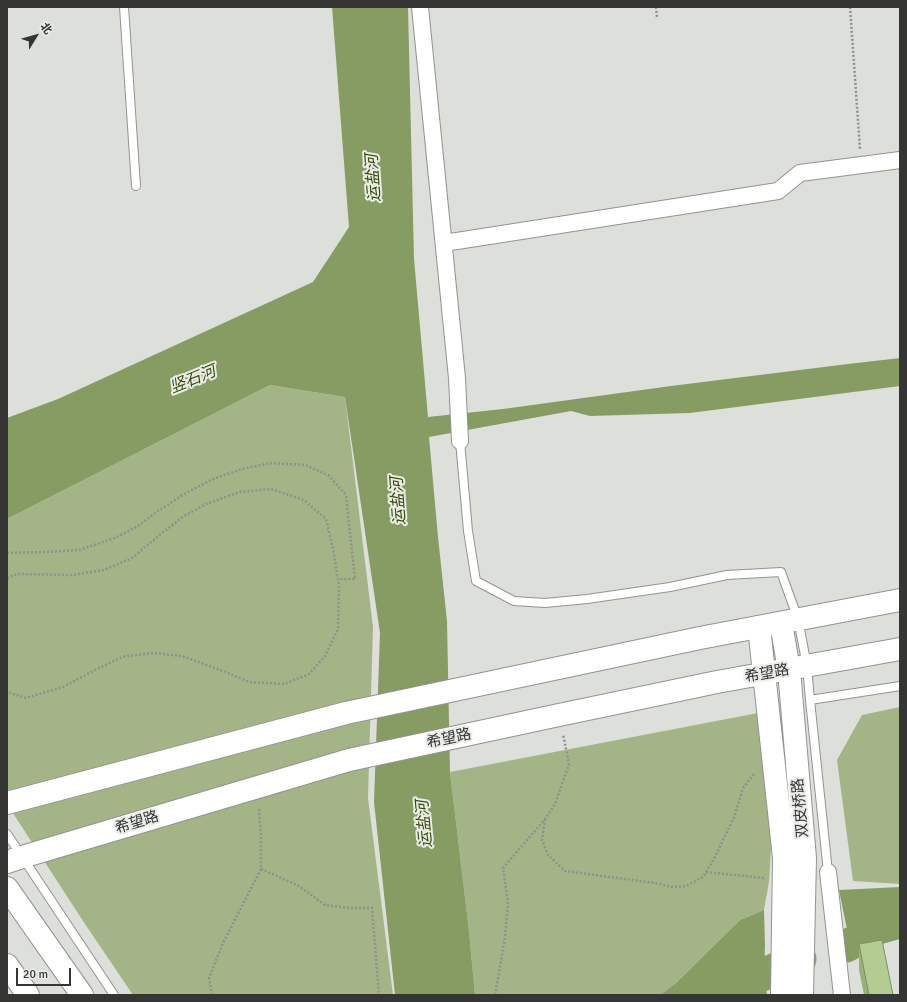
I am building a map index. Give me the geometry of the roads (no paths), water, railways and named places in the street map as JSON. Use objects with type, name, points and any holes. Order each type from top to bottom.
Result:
[{"type":"main road","points":[[7,803],[346,712],[692,639],[900,600]]},
{"type":"main road","name":"双皮桥路","points":[[789,621],[798,668],[805,858],[802,995]]},
{"type":"main road","name":"双皮桥路","points":[[759,627],[784,858],[782,995]]},
{"type":"main road","name":"希望路","points":[[15,860],[349,760],[717,682],[900,649]]},
{"type":"main road","points":[[7,888],[82,995]]},
{"type":"main road","points":[[7,965],[28,995]]},
{"type":"street","points":[[420,7],[457,378],[460,441]]},
{"type":"street","points":[[444,243],[778,190],[800,173],[900,160]]},
{"type":"street","points":[[828,872],[842,995]]},
{"type":"lane","points":[[124,7],[136,186]]},
{"type":"lane","points":[[460,441],[468,531],[476,581],[514,601],[545,603],[587,599],[670,587],[728,575],[781,572],[789,621]]},
{"type":"lane","points":[[798,668],[810,700],[828,872]]},
{"type":"lane","points":[[810,700],[900,686]]},
{"type":"lane","points":[[7,834],[15,860],[114,995]]},
{"type":"water","points":[[332,7],[408,7],[414,259],[428,417],[503,409],[671,386],[900,358],[900,386],[690,413],[590,416],[571,411],[429,437],[447,621],[450,772],[475,995],[395,995],[374,802],[380,633],[345,397],[270,385],[7,519],[7,418],[58,399],[313,282],[349,227]]},
{"type":"water","points":[[900,887],[900,939],[875,946],[850,944],[839,890]]},
{"type":"water","points":[[764,910],[764,974],[767,995],[660,995],[677,982],[740,920]]},
{"type":"waterway","points":[[846,946],[850,944]]},
{"type":"waterway","points":[[719,995],[800,959]]},
{"type":"water label","name":"运盐河","points":[[374,178]]},
{"type":"water label","name":"竖石河","points":[[193,380]]},
{"type":"water label","name":"运盐河","points":[[399,501]]},
{"type":"water label","name":"运盐河","points":[[425,824]]}]
